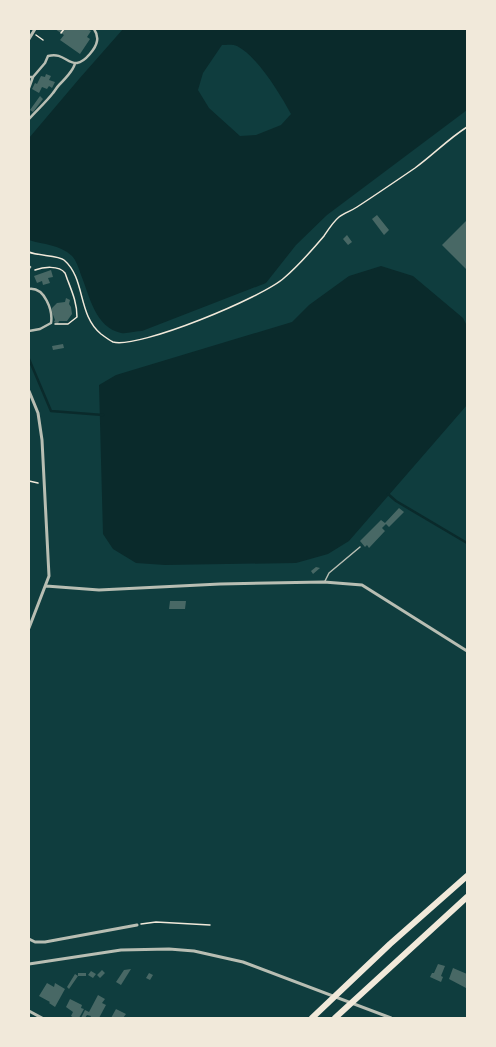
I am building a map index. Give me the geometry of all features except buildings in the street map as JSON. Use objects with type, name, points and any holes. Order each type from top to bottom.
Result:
[{"type":"highway","points":[[312,1018],[390,944],[467,876]]},
{"type":"highway","points":[[335,1018],[403,954],[467,897]]},
{"type":"street","points":[[29,39],[35,29]]},
{"type":"street","points":[[29,88],[33,77],[45,63],[48,56],[57,55],[75,63],[79,63],[84,60],[97,42],[97,36],[94,29]]},
{"type":"street","points":[[29,118],[66,78],[75,63]]},
{"type":"street","points":[[29,289],[38,291],[45,297],[51,314],[51,323],[40,329],[29,331]]},
{"type":"street","points":[[29,391],[38,413],[42,440],[49,576],[29,628]]},
{"type":"street","points":[[46,586],[99,590],[220,584],[324,582],[362,585],[467,651]]},
{"type":"street","points":[[29,939],[35,942],[45,942],[137,925]]},
{"type":"street","points":[[29,964],[121,950],[187,950],[243,962],[391,1018]]},
{"type":"street","points":[[29,1011],[42,1018]]},
{"type":"lane","points":[[324,582],[329,573],[360,547]]},
{"type":"path","points":[[61,33],[64,29]]},
{"type":"path","points":[[29,252],[63,258],[75,274],[87,315],[94,328],[107,339],[114,342],[127,342],[153,336],[231,308],[260,294],[284,278],[338,218],[389,187],[422,163],[457,133],[467,127]]},
{"type":"path","points":[[35,270],[40,268],[58,268],[64,272],[74,296],[77,307],[77,317],[68,324],[51,323]]},
{"type":"path","points":[[29,481],[44,484]]},
{"type":"path","points":[[137,925],[156,922],[210,925]]},
{"type":"water","points":[[123,29],[467,29],[467,110],[327,215],[296,245],[266,283],[142,331],[129,333],[121,333],[112,330],[99,318],[72,256],[57,247],[29,240],[29,138]],"holes":[[[222,45],[235,45],[245,51],[253,58],[268,77],[291,114],[281,125],[256,135],[240,136],[209,108],[198,90],[203,73]]]},
{"type":"water","points":[[381,266],[413,276],[463,318],[467,326],[467,405],[349,541],[328,554],[296,563],[165,565],[136,563],[113,549],[103,534],[99,385],[116,375],[292,322],[309,305],[349,276]]},
{"type":"waterway","points":[[29,359],[51,411],[103,415]]},
{"type":"waterway","points":[[388,494],[396,501],[467,543]]}]
